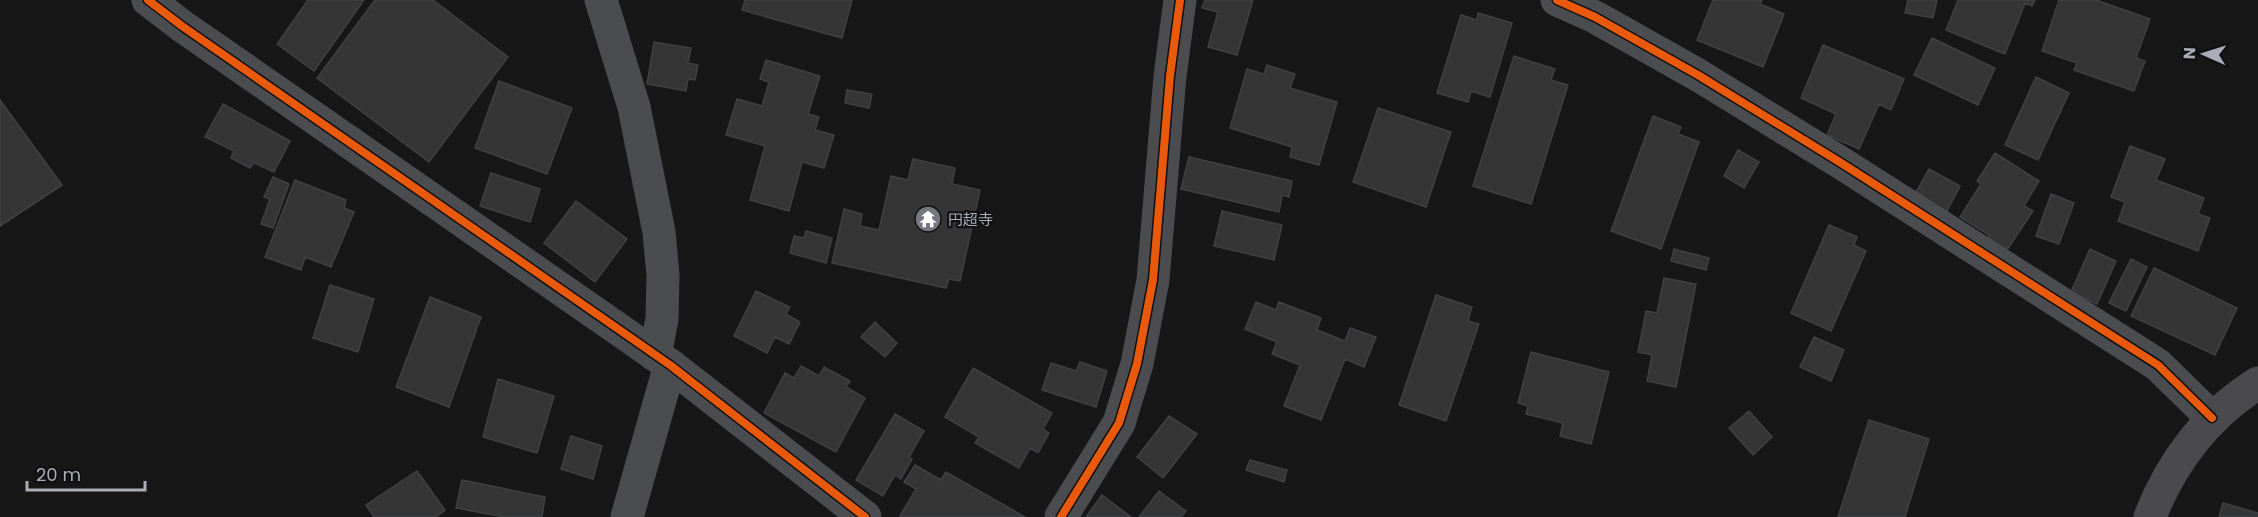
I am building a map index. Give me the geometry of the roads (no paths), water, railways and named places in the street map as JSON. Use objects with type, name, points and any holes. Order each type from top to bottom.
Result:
[{"type":"main road","points":[[2150,517],[2158,495],[2181,457],[2212,418],[2258,383]]},
{"type":"street","points":[[148,0],[662,360],[865,517]]},
{"type":"street","points":[[601,0],[634,107],[659,232],[663,275],[662,360],[627,517]]},
{"type":"street","points":[[1061,517],[1119,423],[1137,364],[1153,280],[1170,76],[1180,0]]},
{"type":"street","points":[[1557,0],[1595,17],[1788,130],[2148,358],[2212,418]]},
{"type":"place","name":"円超寺","points":[[928,219]]}]
